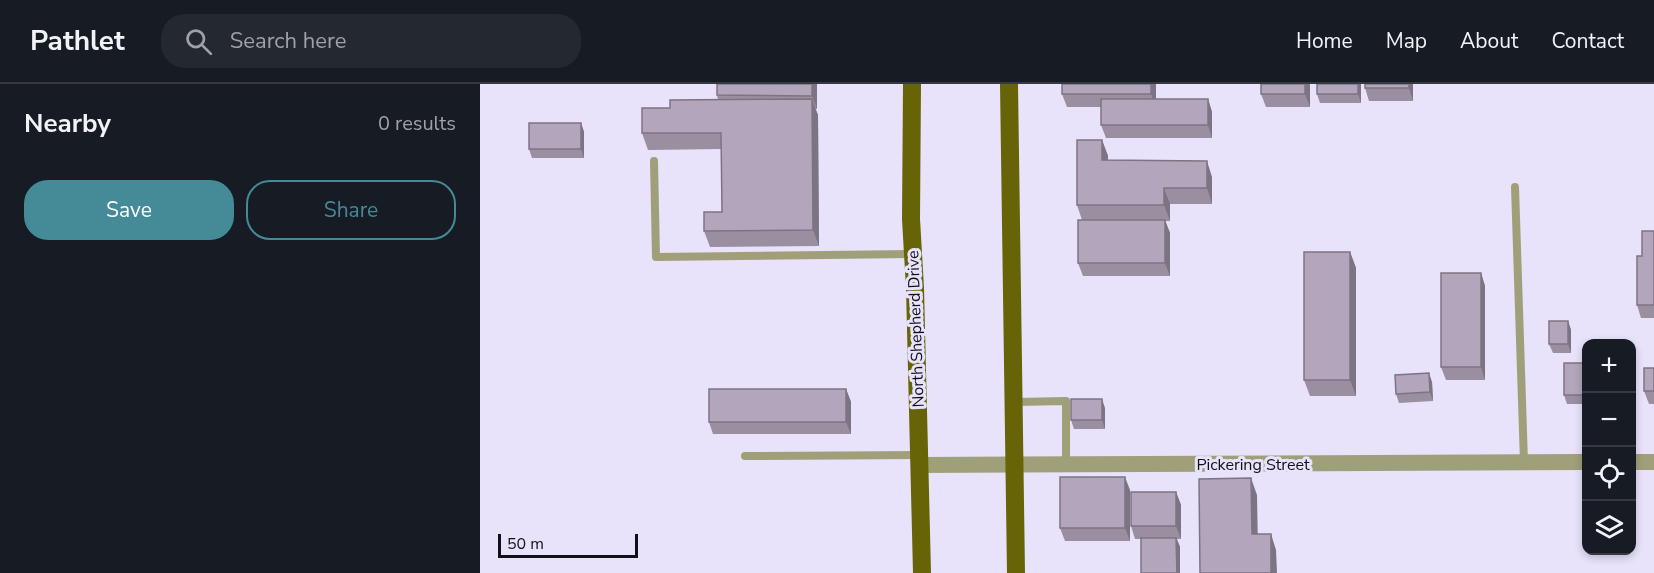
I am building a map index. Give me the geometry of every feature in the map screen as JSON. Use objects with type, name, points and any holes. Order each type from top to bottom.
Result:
[{"type":"main road","name":"North Shepherd Drive","points":[[912,84],[912,254],[915,288],[922,573]]},
{"type":"main road","points":[[1009,84],[1016,573]]},
{"type":"street","name":"Pickering Street","points":[[920,460],[1014,465],[1582,462]]},
{"type":"street","points":[[1636,462],[1654,462]]},
{"type":"lane","points":[[654,161],[656,257],[912,254]]},
{"type":"lane","points":[[1515,187],[1524,462]]},
{"type":"lane","points":[[1013,402],[1066,401],[1066,465]]},
{"type":"lane","points":[[745,456],[920,460]]},
{"type":"building","points":[[717,84],[812,84],[812,96],[717,95]]},
{"type":"building","points":[[1062,84],[1151,84],[1151,94],[1062,94]]},
{"type":"building","points":[[1261,84],[1305,84],[1305,94],[1261,94]]},
{"type":"building","points":[[1317,84],[1358,84],[1358,94],[1317,94]]},
{"type":"building","points":[[1365,84],[1409,84],[1409,88],[1365,88]]},
{"type":"building","points":[[812,99],[813,230],[704,231],[704,212],[722,212],[721,133],[642,133],[642,108],[670,108],[670,100]]},
{"type":"building","points":[[1101,99],[1208,99],[1208,125],[1101,125]]},
{"type":"building","points":[[529,123],[581,123],[581,149],[529,149]]},
{"type":"building","points":[[1077,140],[1102,140],[1102,160],[1207,161],[1207,188],[1164,188],[1164,205],[1077,205]]},
{"type":"building","points":[[1078,220],[1165,220],[1165,263],[1078,263]]},
{"type":"building","points":[[1642,231],[1654,231],[1654,305],[1637,305],[1637,256],[1642,256]]},
{"type":"building","points":[[1304,252],[1350,252],[1350,380],[1304,380]]},
{"type":"building","points":[[1441,273],[1481,273],[1481,367],[1441,367]]},
{"type":"building","points":[[1549,321],[1568,321],[1568,344],[1549,344]]},
{"type":"building","points":[[1564,363],[1582,363],[1582,395],[1564,395]]},
{"type":"building","points":[[1644,368],[1654,368],[1654,391],[1644,391]]},
{"type":"building","points":[[1429,373],[1430,392],[1396,394],[1395,375]]},
{"type":"building","points":[[709,389],[846,389],[846,422],[709,422]]},
{"type":"building","points":[[1071,399],[1102,399],[1102,420],[1071,420]]},
{"type":"building","points":[[1060,477],[1125,477],[1125,528],[1060,528]]},
{"type":"building","points":[[1251,478],[1252,534],[1271,534],[1271,573],[1200,573],[1199,479]]},
{"type":"building","points":[[1131,492],[1176,492],[1176,526],[1131,526]]},
{"type":"building","points":[[1141,538],[1176,538],[1177,573],[1141,573]]}]
